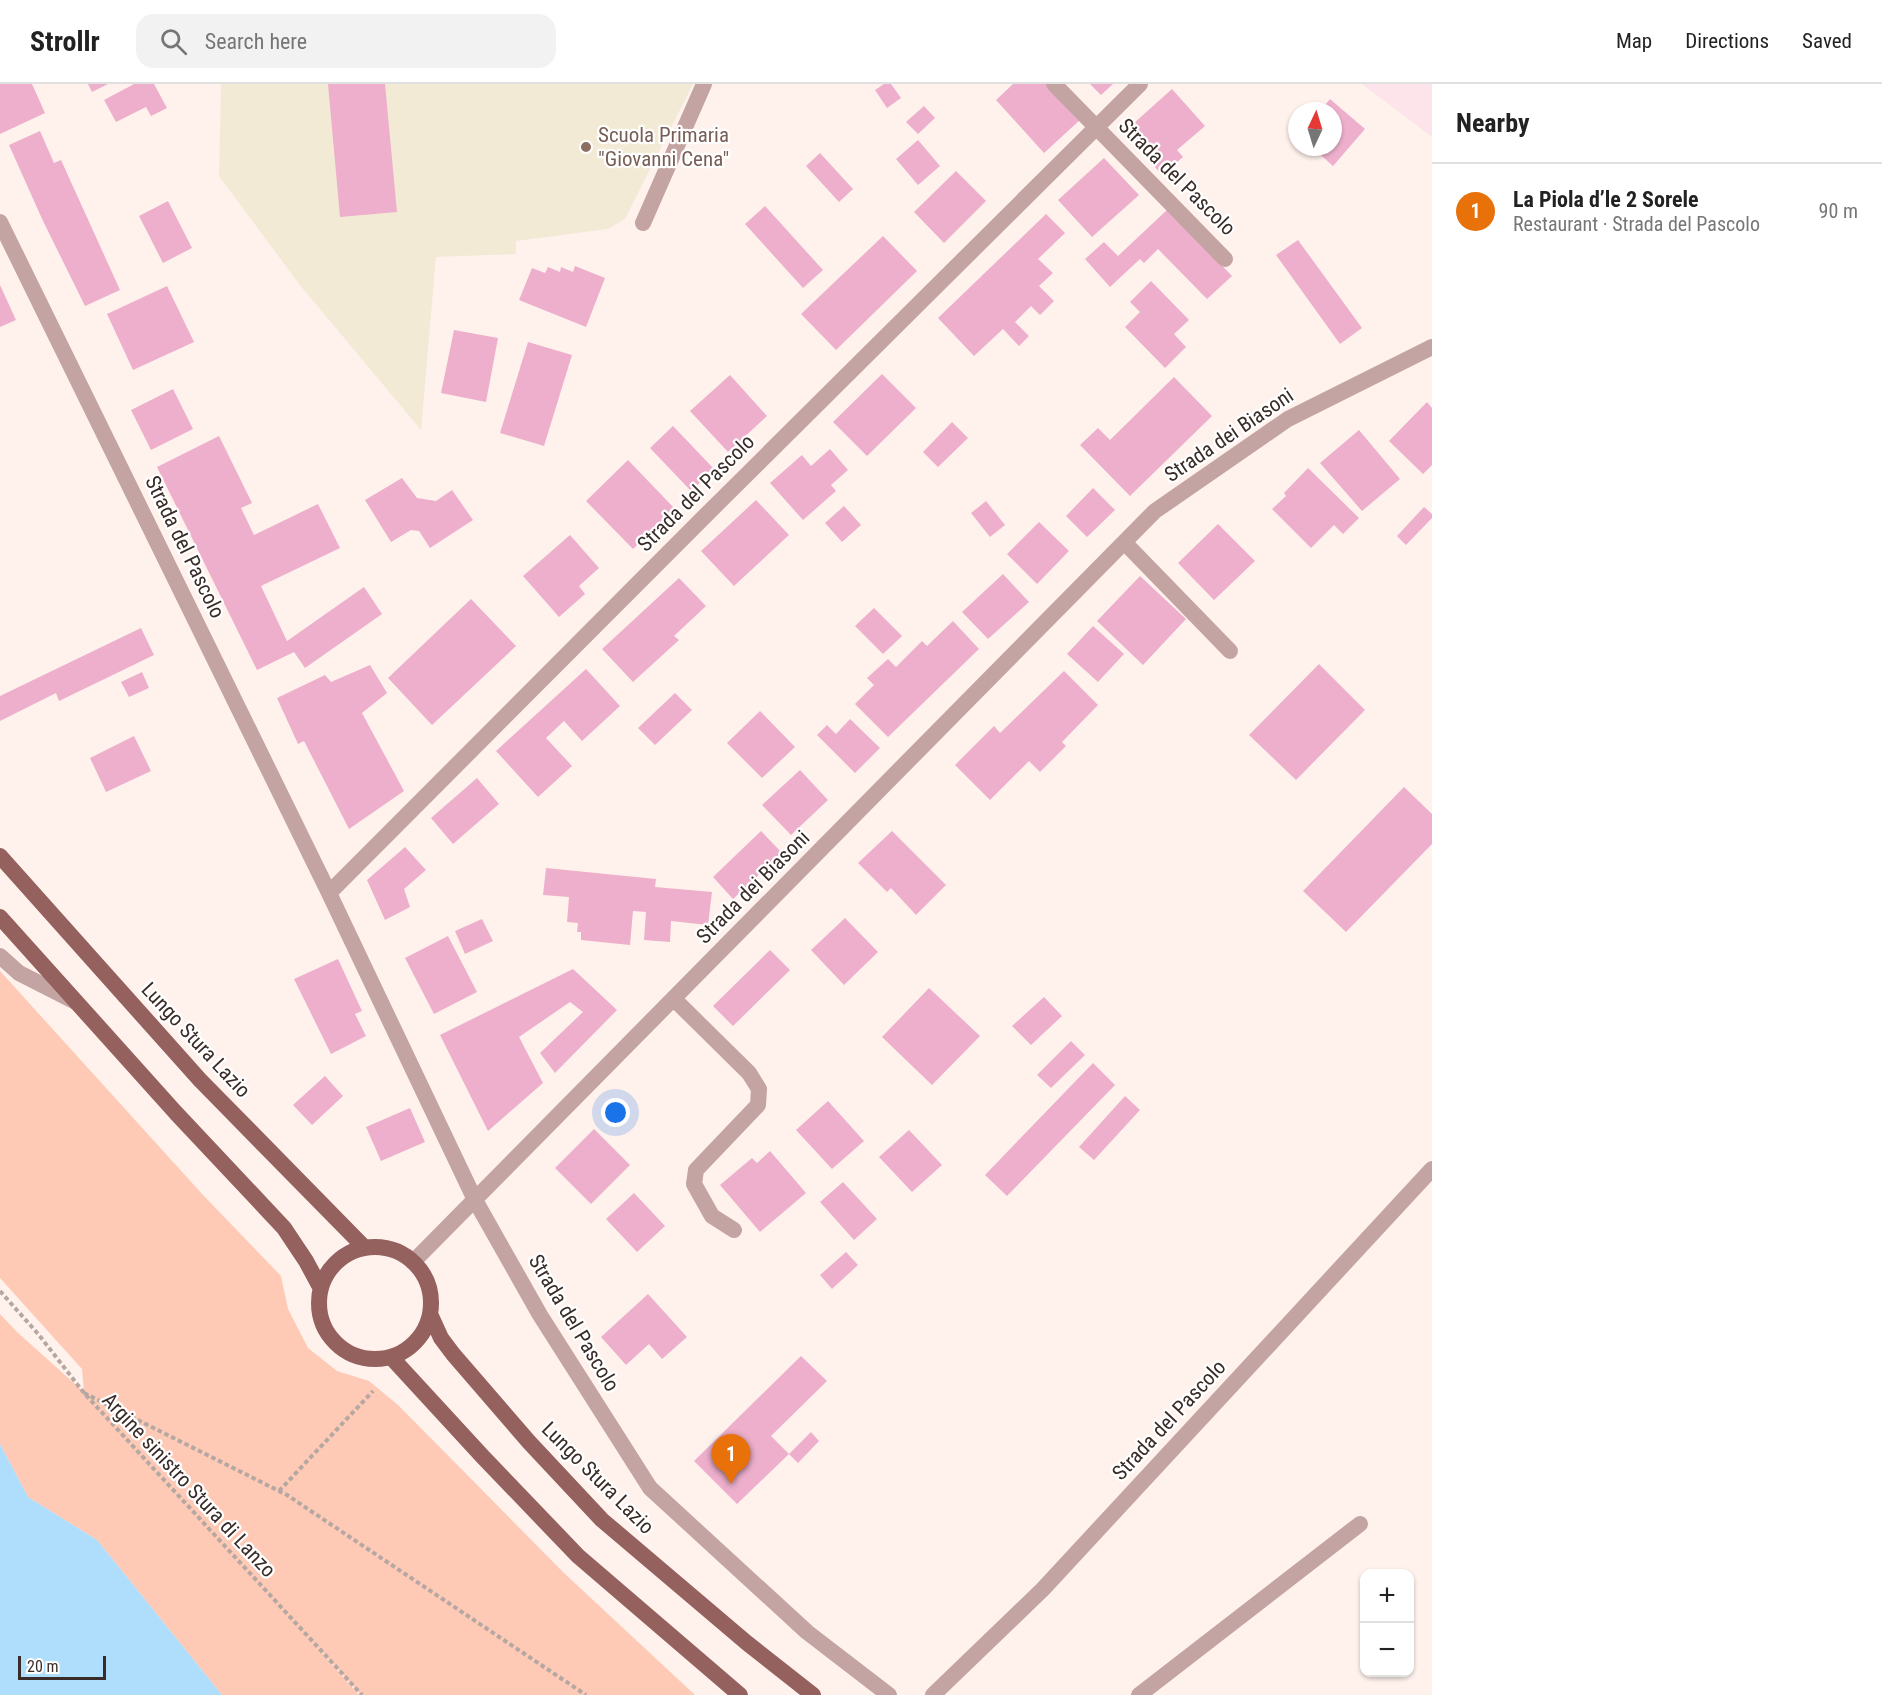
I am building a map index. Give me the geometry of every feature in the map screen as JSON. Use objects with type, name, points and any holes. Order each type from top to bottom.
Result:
[{"type":"main road","name":"Lungo Stura Lazio","points":[[0,856],[200,1080],[365,1248]]},
{"type":"main road","points":[[0,917],[176,1113],[284,1228],[320,1287]]},
{"type":"main road","points":[[413,1262],[399,1252],[382,1247],[365,1248],[349,1253],[334,1264],[320,1287],[319,1314],[326,1332],[338,1346],[354,1355],[372,1359],[391,1357],[406,1349],[426,1329],[431,1316]]},
{"type":"main road","name":"Lungo Stura Lazio","points":[[413,1262],[423,1275],[430,1291],[431,1316],[441,1338],[529,1442],[602,1520],[747,1643],[813,1695]]},
{"type":"main road","points":[[391,1357],[578,1556],[740,1695]]},
{"type":"street","points":[[643,223],[704,84]]},
{"type":"street","name":"Strada del Pascolo","points":[[1054,84],[1226,259]]},
{"type":"street","name":"Strada del Pascolo","points":[[329,893],[713,507],[1140,84]]},
{"type":"street","name":"Strada del Pascolo","points":[[0,222],[329,893],[476,1200],[540,1315],[650,1488],[807,1632],[889,1695]]},
{"type":"street","name":"Strada dei Biasoni","points":[[413,1262],[1155,511],[1288,419],[1432,347]]},
{"type":"street","points":[[1125,543],[1230,651]]},
{"type":"street","points":[[0,956],[19,973],[79,1003]]},
{"type":"street","points":[[674,999],[749,1072],[759,1089],[758,1106],[696,1170],[694,1184],[712,1216],[734,1230]]},
{"type":"street","name":"Strada del Pascolo","points":[[933,1695],[1043,1590],[1432,1169]]},
{"type":"street","points":[[1139,1695],[1360,1524]]},
{"type":"path","name":"Argine sinistro Stura di Lanzo","points":[[0,1291],[39,1335],[84,1393],[362,1695]]},
{"type":"path","points":[[279,1491],[373,1391]]},
{"type":"path","points":[[84,1393],[279,1491],[586,1695]]},
{"type":"shaded area","points":[[221,84],[693,84],[625,219],[608,229],[516,241],[516,254],[436,257],[421,430],[299,284],[219,176]]},
{"type":"shaded area","points":[[1362,84],[1432,84],[1432,137]]},
{"type":"shaded area","points":[[0,971],[203,1195],[281,1276],[288,1309],[308,1348],[337,1371],[369,1381],[398,1405],[564,1573],[695,1695],[361,1695],[306,1635],[359,1695],[222,1695],[97,1540],[28,1497],[0,1444],[0,1314],[84,1392],[82,1369],[0,1278]]},
{"type":"water","points":[[0,1444],[28,1497],[97,1540],[222,1695],[0,1695]]},
{"type":"building","points":[[0,84],[32,84],[45,113],[0,134]]},
{"type":"building","points":[[88,84],[108,84],[92,92]]},
{"type":"building","points":[[134,84],[154,84],[167,108],[151,116],[146,107],[116,122],[104,100]]},
{"type":"building","points":[[328,84],[385,84],[397,212],[340,217]]},
{"type":"building","points":[[884,84],[891,84],[901,98],[887,108],[875,90]]},
{"type":"building","points":[[1013,84],[1049,84],[1081,119],[1044,153],[996,100]]},
{"type":"building","points":[[1090,84],[1113,84],[1101,95]]},
{"type":"building","points":[[1172,89],[1205,126],[1177,150],[1183,157],[1162,175],[1124,132]]},
{"type":"building","points":[[924,106],[935,118],[918,134],[906,122]]},
{"type":"building","points":[[1342,109],[1365,129],[1342,156]]},
{"type":"building","points":[[40,131],[54,163],[61,160],[120,290],[85,306],[9,145]]},
{"type":"building","points":[[918,140],[940,166],[918,185],[896,159]]},
{"type":"building","points":[[820,153],[853,189],[839,202],[806,166]]},
{"type":"building","points":[[1322,156],[1342,156],[1333,166]]},
{"type":"building","points":[[1104,158],[1139,195],[1092,237],[1058,200]]},
{"type":"building","points":[[956,171],[986,201],[944,243],[914,212]]},
{"type":"building","points":[[168,201],[192,248],[163,263],[139,216]]},
{"type":"building","points":[[765,206],[823,270],[803,288],[745,224]]},
{"type":"building","points":[[1168,209],[1232,276],[1207,299],[1158,249],[1144,263],[1140,259],[1110,287],[1085,259],[1104,242],[1118,256]]},
{"type":"building","points":[[1046,214],[1065,233],[1038,259],[1053,273],[1039,286],[1054,301],[1040,315],[1031,306],[1015,322],[1029,336],[1019,346],[1003,329],[974,356],[938,318]]},
{"type":"building","points":[[883,236],[917,271],[836,350],[801,314]]},
{"type":"building","points":[[1298,240],[1362,328],[1340,344],[1276,255]]},
{"type":"building","points":[[575,266],[605,278],[586,327],[519,300],[532,268],[545,273],[548,267],[560,272],[561,267],[573,272]]},
{"type":"building","points":[[1151,281],[1189,320],[1174,334],[1186,347],[1165,368],[1125,327],[1140,312],[1130,302]]},
{"type":"building","points":[[0,285],[16,320],[0,327]]},
{"type":"building","points":[[167,286],[194,342],[133,370],[107,314]]},
{"type":"building","points":[[454,330],[498,338],[486,402],[441,393]]},
{"type":"building","points":[[528,342],[572,355],[544,446],[500,433]]},
{"type":"building","points":[[882,374],[916,408],[867,456],[833,422]]},
{"type":"building","points":[[730,375],[767,416],[728,452],[690,411]]},
{"type":"building","points":[[1174,377],[1212,416],[1130,496],[1080,445],[1098,428],[1110,440]]},
{"type":"building","points":[[173,389],[193,429],[151,450],[131,410]]},
{"type":"building","points":[[1427,402],[1432,408],[1432,465],[1423,474],[1389,441]]},
{"type":"building","points":[[952,422],[968,438],[938,467],[923,452]]},
{"type":"building","points":[[673,426],[714,469],[691,491],[650,448]]},
{"type":"building","points":[[1359,430],[1400,479],[1362,511],[1320,463]]},
{"type":"building","points":[[219,436],[252,503],[241,508],[254,535],[318,504],[340,548],[261,586],[287,641],[364,587],[382,614],[305,668],[294,652],[257,670],[157,467]]},
{"type":"building","points":[[830,449],[848,470],[831,485],[836,491],[803,520],[770,483],[802,455],[811,466]]},
{"type":"building","points":[[628,460],[675,509],[633,549],[586,501]]},
{"type":"building","points":[[1308,468],[1359,518],[1343,534],[1334,525],[1311,548],[1272,509],[1286,496],[1284,493]]},
{"type":"building","points":[[402,478],[417,498],[436,501],[452,490],[473,520],[430,548],[419,531],[411,530],[391,542],[365,500]]},
{"type":"building","points":[[1093,488],[1115,510],[1087,537],[1066,516]]},
{"type":"building","points":[[756,500],[789,535],[734,586],[701,551]]},
{"type":"building","points":[[986,501],[1005,525],[990,537],[971,513]]},
{"type":"building","points":[[844,506],[861,525],[842,542],[825,523]]},
{"type":"building","points":[[1424,507],[1432,514],[1432,518],[1406,545],[1397,536]]},
{"type":"building","points":[[1039,522],[1069,551],[1037,584],[1007,554]]},
{"type":"building","points":[[1218,524],[1255,561],[1214,600],[1178,563]]},
{"type":"building","points":[[570,535],[599,568],[579,586],[585,594],[559,617],[523,576]]},
{"type":"building","points":[[1003,574],[1029,602],[988,639],[962,612]]},
{"type":"building","points":[[1140,576],[1186,619],[1143,665],[1097,621]]},
{"type":"building","points":[[679,578],[706,606],[674,636],[679,640],[633,682],[602,649]]},
{"type":"building","points":[[471,599],[516,646],[432,725],[388,678]]},
{"type":"building","points":[[874,608],[902,636],[883,654],[855,626]]},
{"type":"building","points":[[953,621],[979,649],[888,737],[855,704],[874,685],[867,678],[888,659],[896,667],[922,641],[927,646]]},
{"type":"building","points":[[1093,626],[1124,654],[1098,682],[1067,654]]},
{"type":"building","points":[[141,628],[154,655],[59,701],[56,693],[0,721],[0,696]]},
{"type":"building","points":[[1319,664],[1365,710],[1296,780],[1249,735]]},
{"type":"building","points":[[370,665],[387,693],[362,713],[404,791],[349,829],[304,741],[298,744],[277,698],[325,675],[331,682]]},
{"type":"building","points":[[586,669],[620,706],[582,741],[564,721],[546,738],[572,766],[538,797],[496,751]]},
{"type":"building","points":[[1064,671],[1098,705],[1062,742],[1066,746],[1040,772],[1029,761],[990,800],[955,765],[994,726],[1000,733]]},
{"type":"building","points":[[142,672],[149,688],[129,697],[121,682]]},
{"type":"building","points":[[675,693],[692,710],[655,745],[638,728]]},
{"type":"building","points":[[760,711],[795,747],[762,778],[727,743]]},
{"type":"building","points":[[850,719],[880,748],[855,773],[817,735],[827,725],[836,734]]},
{"type":"building","points":[[134,736],[151,771],[106,792],[90,758]]},
{"type":"building","points":[[800,770],[828,800],[791,835],[762,805]]},
{"type":"building","points":[[477,778],[499,804],[453,844],[431,818]]},
{"type":"building","points":[[1404,787],[1432,814],[1432,844],[1346,932],[1303,891]]},
{"type":"building","points":[[761,831],[782,853],[733,899],[713,877]]},
{"type":"building","points":[[892,831],[946,885],[916,915],[891,888],[887,892],[858,863]]},
{"type":"building","points":[[405,847],[426,870],[404,889],[410,907],[385,920],[367,880]]},
{"type":"building","points":[[546,868],[656,879],[655,887],[712,892],[708,925],[671,921],[670,942],[644,940],[646,912],[633,911],[630,945],[581,940],[581,932],[577,932],[578,923],[567,922],[569,897],[543,895]]},
{"type":"building","points":[[845,918],[878,952],[844,985],[811,950]]},
{"type":"building","points":[[482,919],[493,941],[465,954],[455,931]]},
{"type":"building","points":[[448,936],[477,992],[434,1014],[405,958]]},
{"type":"building","points":[[770,950],[790,970],[733,1026],[713,1006]]},
{"type":"building","points":[[338,959],[362,1011],[355,1014],[366,1036],[331,1054],[294,979]]},
{"type":"building","points":[[573,969],[617,1010],[555,1073],[540,1053],[583,1012],[570,1002],[519,1037],[543,1083],[488,1131],[440,1035]]},
{"type":"building","points":[[929,988],[980,1036],[932,1085],[882,1037]]},
{"type":"building","points":[[1044,997],[1062,1016],[1031,1045],[1012,1026]]},
{"type":"building","points":[[1071,1041],[1085,1055],[1051,1088],[1037,1075]]},
{"type":"building","points":[[1093,1063],[1115,1085],[1007,1196],[985,1175]]},
{"type":"building","points":[[325,1076],[343,1096],[312,1125],[293,1105]]},
{"type":"building","points":[[1125,1096],[1140,1110],[1094,1160],[1079,1147]]},
{"type":"building","points":[[828,1101],[864,1141],[832,1169],[796,1130]]},
{"type":"building","points":[[410,1108],[425,1142],[381,1161],[366,1127]]},
{"type":"building","points":[[594,1129],[630,1165],[591,1204],[555,1168]]},
{"type":"building","points":[[909,1130],[942,1165],[912,1192],[879,1157]]},
{"type":"building","points":[[770,1151],[806,1193],[760,1232],[720,1185],[752,1158],[757,1163]]},
{"type":"building","points":[[843,1182],[877,1219],[854,1240],[820,1202]]},
{"type":"building","points":[[634,1193],[665,1226],[637,1252],[606,1219]]},
{"type":"building","points":[[846,1252],[858,1265],[832,1289],[820,1275]]},
{"type":"building","points":[[648,1294],[687,1337],[662,1359],[649,1344],[626,1365],[601,1337]]},
{"type":"building","points":[[801,1356],[827,1381],[771,1436],[789,1454],[737,1504],[694,1461]]},
{"type":"building","points":[[811,1432],[819,1441],[798,1463],[789,1454]]},
{"type":"place","name":"Scuola Primaria \"Giovanni Cena\"","points":[[586,147]]},
{"type":"place","name":"La Piola d’le 2 Sorele","points":[[731,1484]]}]
